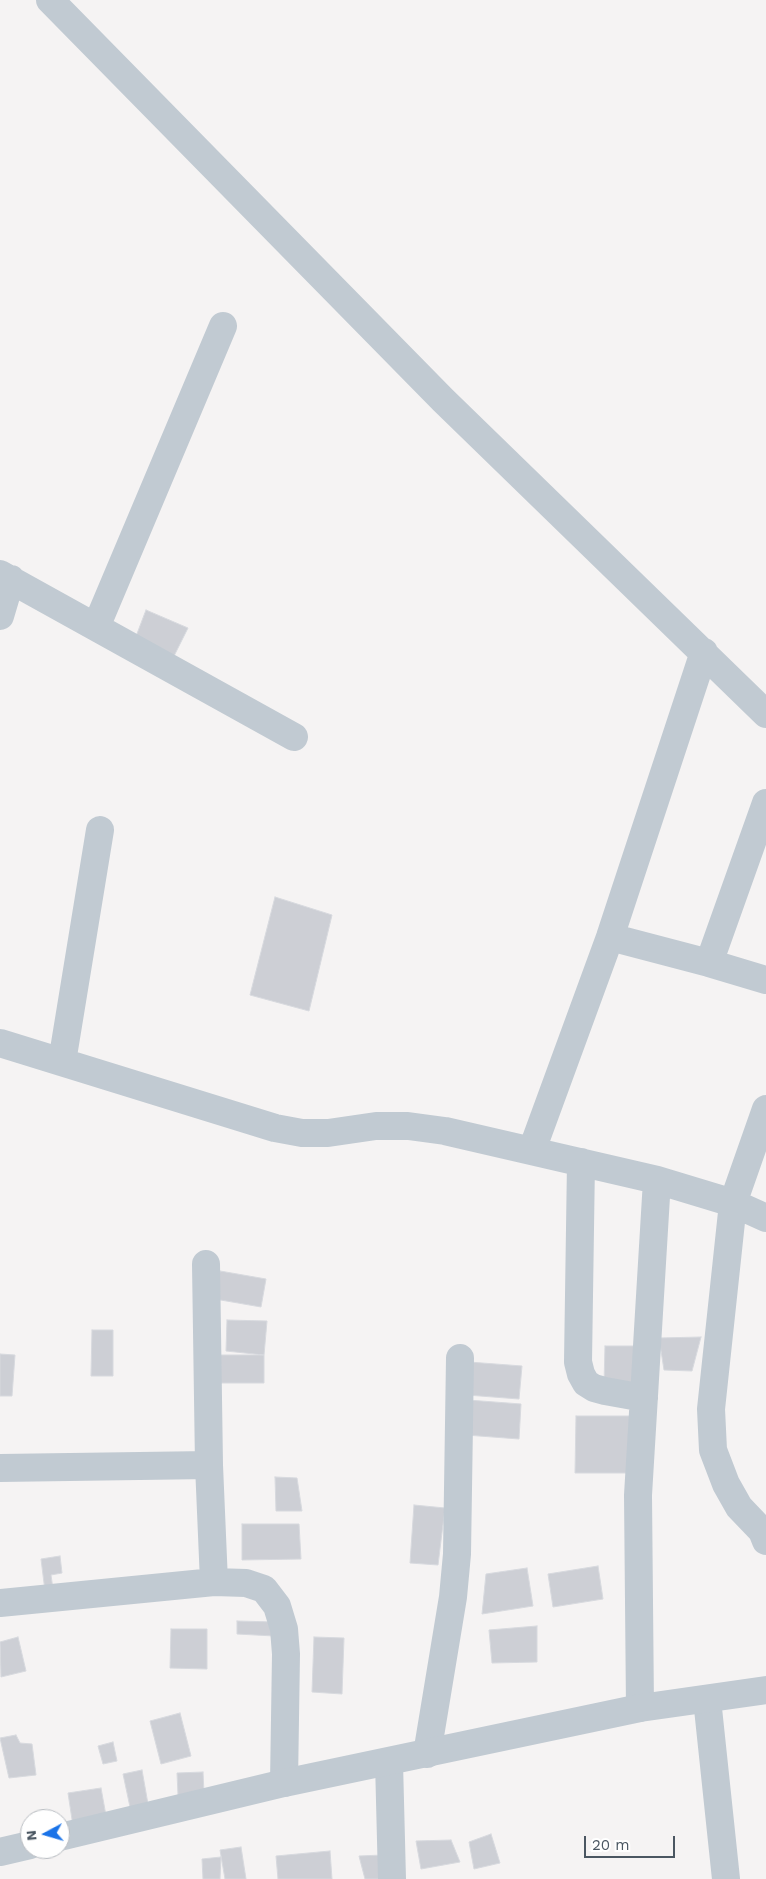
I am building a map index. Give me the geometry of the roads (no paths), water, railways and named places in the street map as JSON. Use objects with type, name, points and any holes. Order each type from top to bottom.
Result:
[{"type":"street","points":[[50,0],[443,400],[766,714]]},
{"type":"street","points":[[96,627],[223,326]]},
{"type":"street","points":[[0,616],[5,576],[294,737]]},
{"type":"street","points":[[532,1150],[610,937],[704,652]]},
{"type":"street","points":[[709,962],[766,803]]},
{"type":"street","points":[[62,1062],[100,830]]},
{"type":"street","points":[[610,937],[709,962],[766,980]]},
{"type":"street","points":[[0,1043],[275,1128],[328,1133],[376,1126],[408,1126],[444,1131],[657,1180],[733,1203],[766,1218]]},
{"type":"street","points":[[766,1109],[733,1203],[711,1409],[714,1450],[726,1484],[739,1508],[762,1531],[766,1541]]},
{"type":"street","points":[[581,1162],[578,1362],[581,1374],[586,1382],[594,1388],[644,1398]]},
{"type":"street","points":[[640,1708],[638,1495],[657,1180]]},
{"type":"street","points":[[206,1264],[209,1465],[214,1582]]},
{"type":"street","points":[[427,1754],[453,1597],[457,1554],[460,1358]]},
{"type":"street","points":[[0,1468],[209,1465]]},
{"type":"street","points":[[0,1603],[214,1582],[246,1583],[264,1589],[277,1606],[284,1629],[286,1654],[284,1783]]},
{"type":"street","points":[[70,1835],[284,1783],[640,1708],[766,1690]]},
{"type":"street","points":[[707,1699],[726,1879]]},
{"type":"street","points":[[389,1762],[392,1879]]},
{"type":"street","points":[[0,1852],[20,1847]]}]
